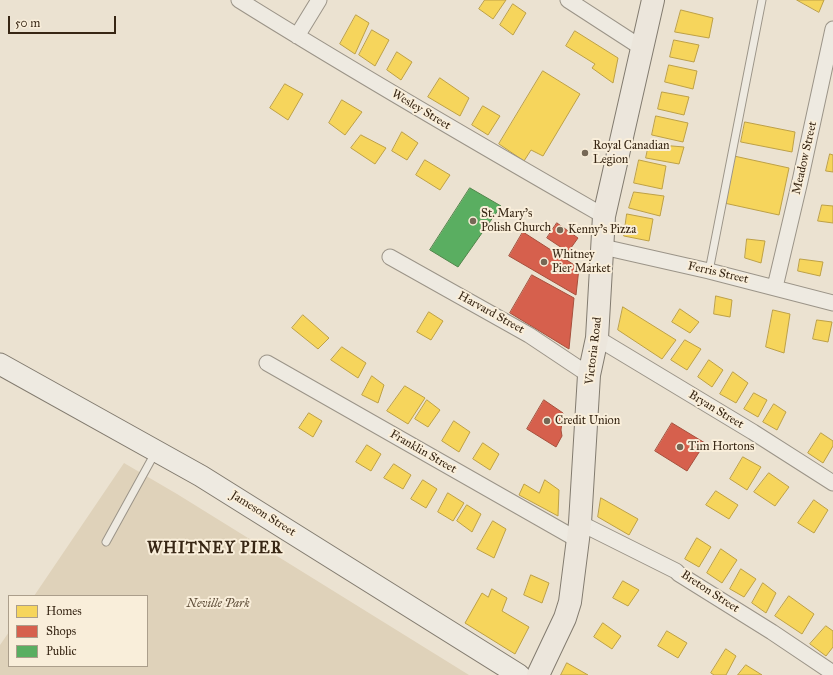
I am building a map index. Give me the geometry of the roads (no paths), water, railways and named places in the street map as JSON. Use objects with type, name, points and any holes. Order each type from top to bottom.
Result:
[{"type":"main road","name":"Victoria Road","points":[[538,675],[565,618],[570,602],[579,532],[590,375],[597,338],[604,216],[653,0]]},
{"type":"street","name":"Wesley Street","points":[[239,0],[443,124],[604,216]]},
{"type":"street","points":[[298,36],[319,0]]},
{"type":"street","points":[[568,0],[642,48]]},
{"type":"street","name":"Meadow Street","points":[[775,287],[833,29]]},
{"type":"street","name":"Ferris Street","points":[[603,247],[775,287],[833,303]]},
{"type":"street","name":"Harvard Street","points":[[390,257],[529,335],[590,375]]},
{"type":"street","name":"Bryan Street","points":[[597,338],[753,432],[833,483]]},
{"type":"street","name":"Franklin Street","points":[[267,363],[579,532]]},
{"type":"street","name":"Jameson Street","points":[[0,364],[201,476],[519,675]]},
{"type":"street","name":"Breton Street","points":[[579,532],[676,571],[772,632],[833,674]]},
{"type":"lane","points":[[709,271],[762,0]]},
{"type":"lane","points":[[106,542],[156,451]]},
{"type":"place","name":"Royal Canadian Legion","points":[[585,153]]},
{"type":"place","name":"St. Mary's Polish Church","points":[[473,221]]},
{"type":"place","name":"Kenny's Pizza","points":[[560,230]]},
{"type":"place","name":"Whitney Pier Market","points":[[544,262]]},
{"type":"place","name":"Credit Union","points":[[547,421]]},
{"type":"place","name":"Tim Hortons","points":[[680,447]]},
{"type":"district","name":"WHITNEY PIER","points":[[215,549]]},
{"type":"park label","name":"Neville Park","points":[[218,604]]}]
